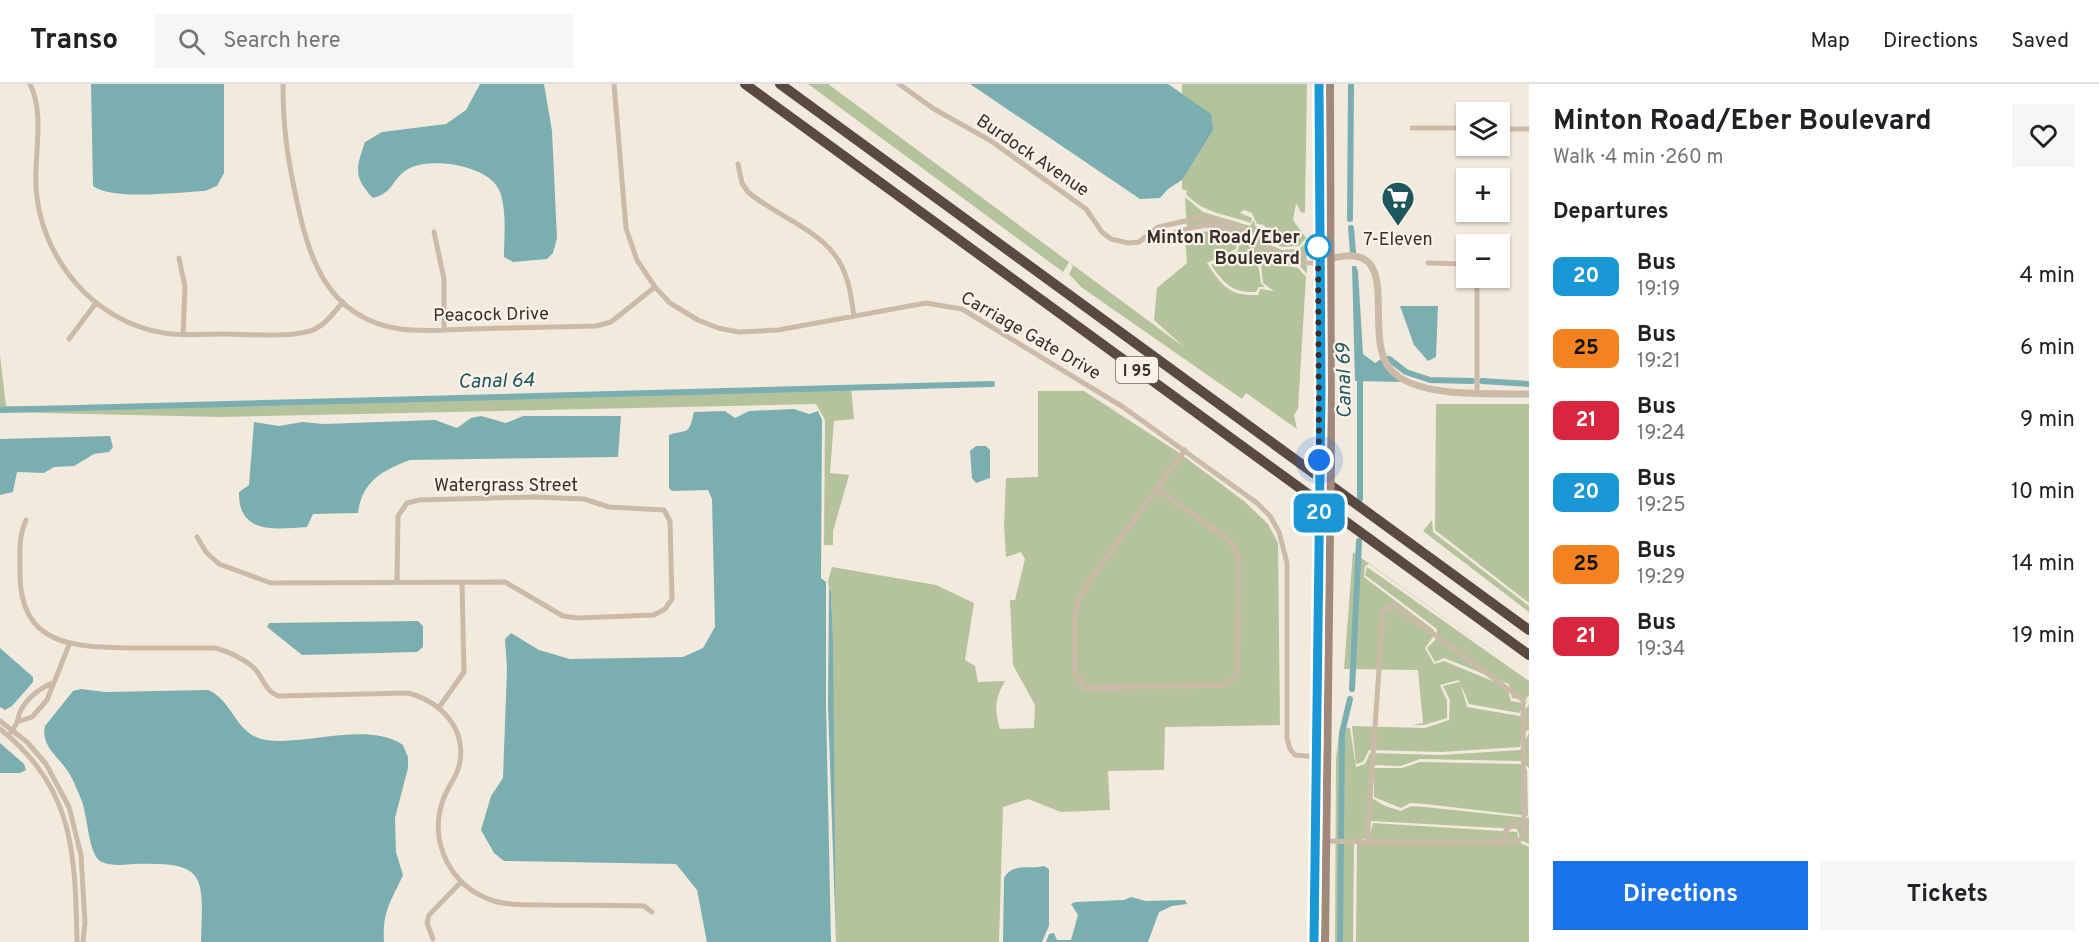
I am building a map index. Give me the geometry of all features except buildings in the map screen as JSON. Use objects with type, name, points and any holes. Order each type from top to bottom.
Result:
[{"type":"highway","name":"I 95","points":[[745,84],[1529,655]]},
{"type":"highway","name":"I 95","points":[[780,84],[1529,630]]},
{"type":"main road","points":[[1314,942],[1319,521],[1319,84]]},
{"type":"main road","points":[[1325,942],[1331,467],[1330,84]]},
{"type":"street","points":[[30,84],[37,104],[36,187],[42,225],[59,262],[75,284],[96,303],[117,316],[146,329],[183,335],[309,331],[328,319],[343,302]]},
{"type":"street","name":"Peacock Drive","points":[[283,84],[284,141],[306,240],[314,264],[327,286],[343,302],[377,323],[399,329],[444,330],[596,326],[611,322],[655,287]]},
{"type":"street","points":[[615,84],[626,228],[637,260],[655,287]]},
{"type":"street","name":"Burdock Avenue","points":[[899,84],[934,109],[991,141],[1086,209],[1102,232],[1111,239],[1128,243],[1146,238],[1168,237],[1188,227],[1218,223]]},
{"type":"street","points":[[1413,128],[1456,128]]},
{"type":"street","points":[[1510,129],[1529,129]]},
{"type":"street","points":[[738,164],[742,183],[748,192],[816,235],[837,257],[847,278],[854,316]]},
{"type":"street","name":"Burdock Avenue","points":[[1146,238],[1166,225],[1199,218],[1242,228],[1263,254],[1282,262],[1318,263]]},
{"type":"street","points":[[1184,220],[1188,227]]},
{"type":"street","points":[[1166,225],[1168,237]]},
{"type":"street","points":[[434,232],[444,279],[444,330]]},
{"type":"street","name":"Burdock Avenue","points":[[1258,246],[1276,254],[1318,253]]},
{"type":"street","points":[[1318,253],[1329,259]]},
{"type":"street","points":[[179,258],[185,287],[183,335]]},
{"type":"street","points":[[1318,263],[1329,259],[1360,258],[1374,267],[1378,279],[1378,326],[1382,353],[1390,370],[1406,382],[1436,390],[1529,394]]},
{"type":"street","points":[[1428,263],[1456,264]]},
{"type":"street","name":"Carriage Gate Drive","points":[[655,287],[670,303],[698,320],[718,328],[740,332],[778,330],[926,303],[962,309],[1124,407],[1257,503],[1270,516],[1279,532],[1287,563],[1287,738],[1290,750],[1295,755],[1327,758]]},
{"type":"street","points":[[1477,288],[1477,393]]},
{"type":"street","points":[[69,339],[96,303]]},
{"type":"street","points":[[1157,489],[1226,538],[1235,548],[1239,563],[1237,677],[1225,685],[1083,688],[1075,671],[1078,600],[1157,489],[1185,450]]},
{"type":"street","name":"Watergrass Street","points":[[197,537],[206,552],[219,564],[271,583],[505,582],[563,616],[577,618],[654,615],[665,609],[672,599],[670,521],[664,510],[609,507],[584,499],[533,497],[419,500],[407,503],[398,516],[397,582]]},
{"type":"street","points":[[26,520],[20,533],[20,591],[24,608],[34,624],[49,637],[69,645],[215,648],[227,651],[253,668],[265,687],[278,696],[408,693],[423,697],[440,706],[453,723],[460,750],[459,766],[443,798],[439,817],[439,837],[447,864],[461,882],[476,894],[497,902],[644,906],[652,912]]},
{"type":"street","points":[[440,706],[464,672],[462,583]]},
{"type":"street","points":[[1327,841],[1368,842],[1504,842],[1520,840],[1526,833],[1522,824],[1522,700],[1394,605],[1383,611],[1368,842]]},
{"type":"street","points":[[10,733],[20,721],[32,717],[47,700],[69,645]]},
{"type":"street","points":[[20,721],[21,710],[28,700],[34,693],[52,683]]},
{"type":"street","points":[[28,700],[40,709]]},
{"type":"street","points":[[0,720],[40,767],[51,784],[67,824],[74,855],[77,942]]},
{"type":"street","points":[[0,729],[10,733],[46,764],[69,807],[81,855],[85,923],[83,942]]},
{"type":"street","points":[[1504,842],[1506,830],[1514,825],[1522,824]]},
{"type":"street","points":[[433,939],[427,923],[429,915],[461,882]]},
{"type":"green space","points":[[808,84],[828,84],[1069,262],[1063,272]]},
{"type":"green space","points":[[1182,84],[1307,84],[1305,213],[1301,212],[1296,203],[1293,220],[1306,238],[1299,246],[1282,247],[1268,241],[1269,232],[1264,225],[1257,224],[1252,213],[1244,210],[1240,213],[1252,218],[1251,223],[1216,213],[1192,200],[1186,194],[1187,191],[1182,189],[1182,180],[1210,115],[1182,94]]},
{"type":"green space","points":[[1185,197],[1203,212],[1250,226],[1254,220],[1255,226],[1262,228],[1266,233],[1265,243],[1282,250],[1299,249],[1306,243],[1307,274],[1299,265],[1263,258],[1258,263],[1261,283],[1265,287],[1259,287],[1256,292],[1248,292],[1230,286],[1211,265],[1237,252],[1240,243],[1229,234],[1216,229],[1187,230]]},
{"type":"green space","points":[[1219,233],[1237,244],[1236,249],[1207,263],[1227,288],[1240,294],[1258,295],[1260,289],[1274,291],[1263,283],[1261,264],[1263,261],[1298,268],[1306,277],[1298,409],[1294,415],[1297,429],[1246,393],[1242,399],[1081,287],[1069,274],[1073,266],[1069,262],[1184,347],[1154,320],[1157,288],[1187,263],[1185,234]]},
{"type":"green space","points":[[0,355],[6,406],[218,405],[851,387],[854,419],[834,421],[830,473],[849,475],[833,531],[833,545],[824,545],[825,420],[816,404],[220,417],[0,412]]},
{"type":"green space","points":[[1038,391],[1084,391],[1178,452],[1244,501],[1268,524],[1278,543],[1280,725],[1165,727],[1164,770],[1108,771],[1110,810],[1061,812],[1028,799],[1003,807],[999,942],[836,942],[832,607],[828,581],[832,567],[936,585],[974,603],[965,660],[975,666],[978,682],[1005,681],[996,704],[1000,729],[1034,728],[1035,705],[1013,665],[1010,600],[1015,600],[1025,559],[1021,552],[1006,557],[1004,525],[1006,478],[1038,477]]},
{"type":"green space","points":[[1436,404],[1529,404],[1529,603],[1435,530]]},
{"type":"green space","points":[[1432,520],[1433,532],[1529,606],[1529,612],[1423,531]]},
{"type":"green space","points":[[1353,552],[1529,678],[1369,564],[1365,566],[1364,577],[1434,630],[1433,637],[1425,648],[1434,664],[1444,661],[1507,687],[1511,701],[1525,703],[1529,699],[1519,713],[1469,704],[1459,680],[1440,685],[1447,701],[1447,718],[1424,725],[1412,725],[1423,723],[1418,670],[1344,669]]},
{"type":"green space","points":[[1367,567],[1529,681],[1529,695],[1525,700],[1512,698],[1509,684],[1444,658],[1435,662],[1427,648],[1436,639],[1437,629],[1365,575]]},
{"type":"green space","points":[[1460,682],[1467,707],[1520,716],[1529,705],[1529,730],[1524,732],[1520,747],[1441,752],[1369,750],[1363,762],[1356,764],[1352,726],[1425,728],[1449,720],[1450,700],[1443,686]]},
{"type":"green space","points":[[1340,727],[1350,728],[1356,767],[1365,764],[1370,753],[1441,755],[1520,750],[1529,733],[1529,768],[1521,761],[1420,759],[1401,766],[1374,765],[1372,798],[1385,806],[1401,811],[1411,806],[1529,818],[1529,844],[1521,840],[1517,829],[1371,821],[1366,838],[1354,842],[1353,942],[1335,942],[1336,758]]},
{"type":"green space","points":[[1420,762],[1520,764],[1527,770],[1528,816],[1410,803],[1401,808],[1374,797],[1374,768],[1402,768]]},
{"type":"green space","points":[[1373,823],[1517,832],[1519,842],[1529,847],[1529,942],[1356,942],[1357,842],[1368,840]]},
{"type":"water","points":[[91,84],[224,84],[224,173],[217,186],[205,191],[131,194],[103,191],[93,186]]},
{"type":"water","points":[[480,84],[544,84],[552,131],[557,238],[553,253],[547,259],[513,262],[504,257],[504,216],[500,192],[485,175],[473,169],[444,163],[418,165],[408,169],[389,189],[373,198],[359,178],[358,166],[365,142],[382,132],[446,124],[466,110]]},
{"type":"water","points":[[970,84],[1168,84],[1211,114],[1213,130],[1182,180],[1168,189],[1160,198],[1140,199]]},
{"type":"water","points":[[1352,266],[1356,266],[1358,271],[1363,354],[1375,363],[1381,359],[1389,372],[1401,382],[1355,381]]},
{"type":"water","points":[[1400,306],[1438,306],[1436,357],[1428,361],[1414,345]]},
{"type":"water","points":[[794,409],[809,414],[818,411],[822,420],[821,578],[826,582],[831,942],[707,942],[697,890],[676,864],[504,861],[494,853],[481,830],[491,796],[503,778],[507,669],[505,639],[511,633],[539,650],[570,659],[683,657],[703,648],[715,627],[712,499],[708,490],[672,491],[669,488],[669,435],[687,430],[694,412],[725,411],[735,418],[749,411]]},
{"type":"water","points":[[481,416],[506,423],[523,416],[621,416],[618,457],[410,460],[375,478],[364,493],[358,513],[313,514],[307,527],[261,526],[245,516],[240,506],[239,492],[249,485],[254,422],[279,426],[302,422],[324,424],[435,420],[457,428],[471,418]]},
{"type":"water","points":[[110,436],[113,447],[109,452],[94,454],[74,466],[54,467],[44,473],[17,472],[13,492],[0,495],[0,439]]},
{"type":"water","points":[[976,446],[986,446],[990,450],[990,478],[976,483],[972,478],[970,451]]},
{"type":"water","points":[[829,589],[833,640],[836,942],[828,705]]},
{"type":"water","points":[[418,621],[423,626],[423,647],[417,652],[302,655],[267,627],[269,623]]},
{"type":"water","points":[[0,648],[33,677],[33,682],[12,706],[5,710],[0,707]]},
{"type":"water","points":[[81,689],[105,692],[208,690],[223,701],[247,731],[266,740],[299,740],[354,734],[388,738],[403,745],[408,757],[408,768],[395,818],[396,852],[403,875],[386,914],[384,942],[201,942],[200,888],[196,877],[188,870],[158,864],[113,865],[97,858],[91,844],[83,806],[75,786],[69,773],[48,746],[44,733],[45,726],[73,691]]},
{"type":"water","points":[[0,743],[24,764],[26,770],[20,773],[0,773]]},
{"type":"water","points":[[1044,866],[1049,869],[1049,926],[1042,942],[1003,942],[1004,878],[1016,868]]},
{"type":"water","points":[[1131,897],[1146,901],[1185,900],[1187,904],[1172,906],[1159,912],[1148,942],[1046,942],[1049,934],[1054,933],[1057,940],[1071,940],[1078,915],[1071,904],[1124,900]]},
{"type":"waterway","name":"Canal 69","points":[[1350,219],[1351,84]]},
{"type":"waterway","name":"Canal 69","points":[[1351,228],[1353,252]]},
{"type":"waterway","points":[[1389,359],[1406,372],[1430,380],[1472,381]]},
{"type":"waterway","name":"Canal 69","points":[[1360,374],[1360,499]]},
{"type":"waterway","points":[[1482,381],[1529,384]]},
{"type":"waterway","name":"Canal 64","points":[[0,410],[992,384]]},
{"type":"waterway","name":"Canal 69","points":[[1352,689],[1359,541]]},
{"type":"waterway","name":"Canal 69","points":[[1340,942],[1342,733],[1350,699]]},
{"type":"bus line","name":"20","points":[[1314,942],[1321,391],[1318,245],[1319,84]]},
{"type":"place","name":"7-Eleven","points":[[1398,227]]},
{"type":"place","name":"Minton Road/Eber Boulevard","points":[[1318,247]]},
{"type":"route","points":[[1318,247],[1318,245],[1321,391],[1319,460]]}]
